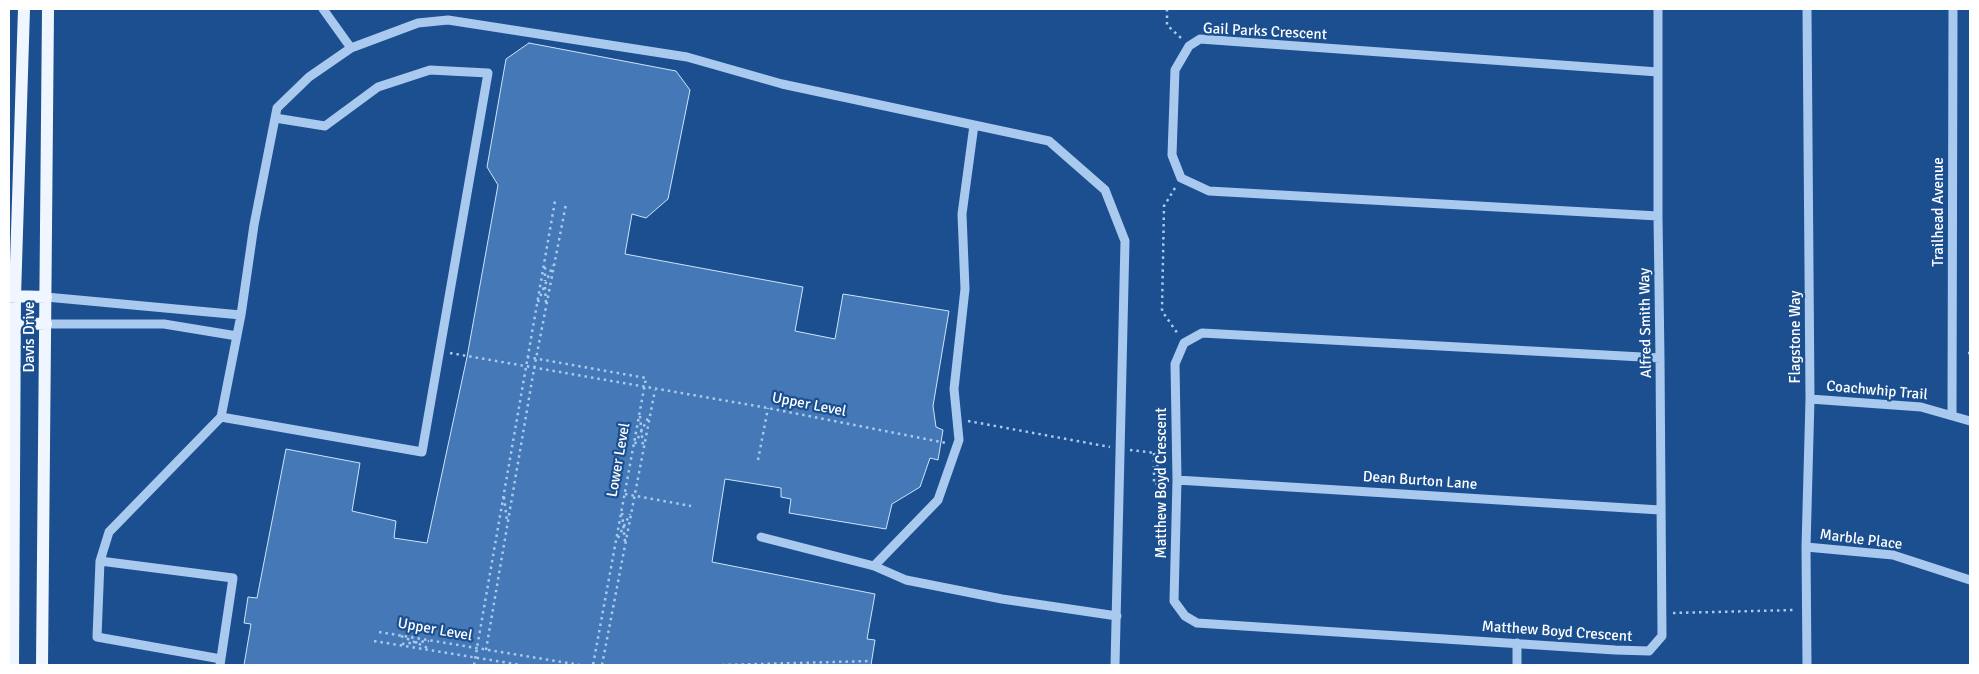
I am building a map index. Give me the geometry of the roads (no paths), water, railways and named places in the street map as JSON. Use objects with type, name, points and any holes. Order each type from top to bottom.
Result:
[{"type":"main road","name":"Davis Drive","points":[[13,665],[12,296],[24,9]]},
{"type":"main road","name":"Davis Drive","points":[[45,662],[48,9]]},
{"type":"main road","points":[[12,296],[46,297]]},
{"type":"main road","points":[[12,323],[46,324]]},
{"type":"street","points":[[323,9],[351,48]]},
{"type":"street","name":"Alfred Smith Way","points":[[1658,9],[1662,636]]},
{"type":"street","name":"Flagstone Way","points":[[1807,9],[1810,399],[1806,547],[1807,665]]},
{"type":"street","name":"Trailhead Avenue","points":[[1952,415],[1953,9]]},
{"type":"street","points":[[100,561],[233,578],[221,662],[97,637],[100,561],[109,532],[221,417],[241,315],[254,225],[277,108],[310,78],[351,48],[418,22],[448,20],[687,58],[782,84],[1049,140],[1105,190],[1125,241],[1115,665]]},
{"type":"street","name":"Gail Parks Crescent","points":[[1658,72],[1200,39],[1189,46],[1175,70],[1172,155],[1181,178],[1208,191],[1658,216]]},
{"type":"street","points":[[221,417],[422,452],[488,73],[430,70],[378,87],[325,126],[275,118]]},
{"type":"street","points":[[874,566],[938,500],[959,440],[954,389],[965,289],[962,214],[974,125]]},
{"type":"street","points":[[46,297],[241,315]]},
{"type":"street","points":[[46,324],[164,324],[237,336]]},
{"type":"street","name":"Matthew Boyd Crescent","points":[[1660,358],[1202,333],[1184,343],[1175,364],[1177,480],[1174,601],[1185,616],[1197,623],[1649,651],[1662,636]]},
{"type":"street","name":"Coachwhip Trail","points":[[1810,399],[1921,407],[1970,421]]},
{"type":"street","name":"Dean Burton Lane","points":[[1177,480],[1660,510]]},
{"type":"street","points":[[761,537],[874,566],[916,582],[1002,599],[1117,616]]},
{"type":"street","name":"Marble Place","points":[[1806,547],[1893,555],[1970,580]]},
{"type":"street","points":[[1517,643],[1517,665]]}]
